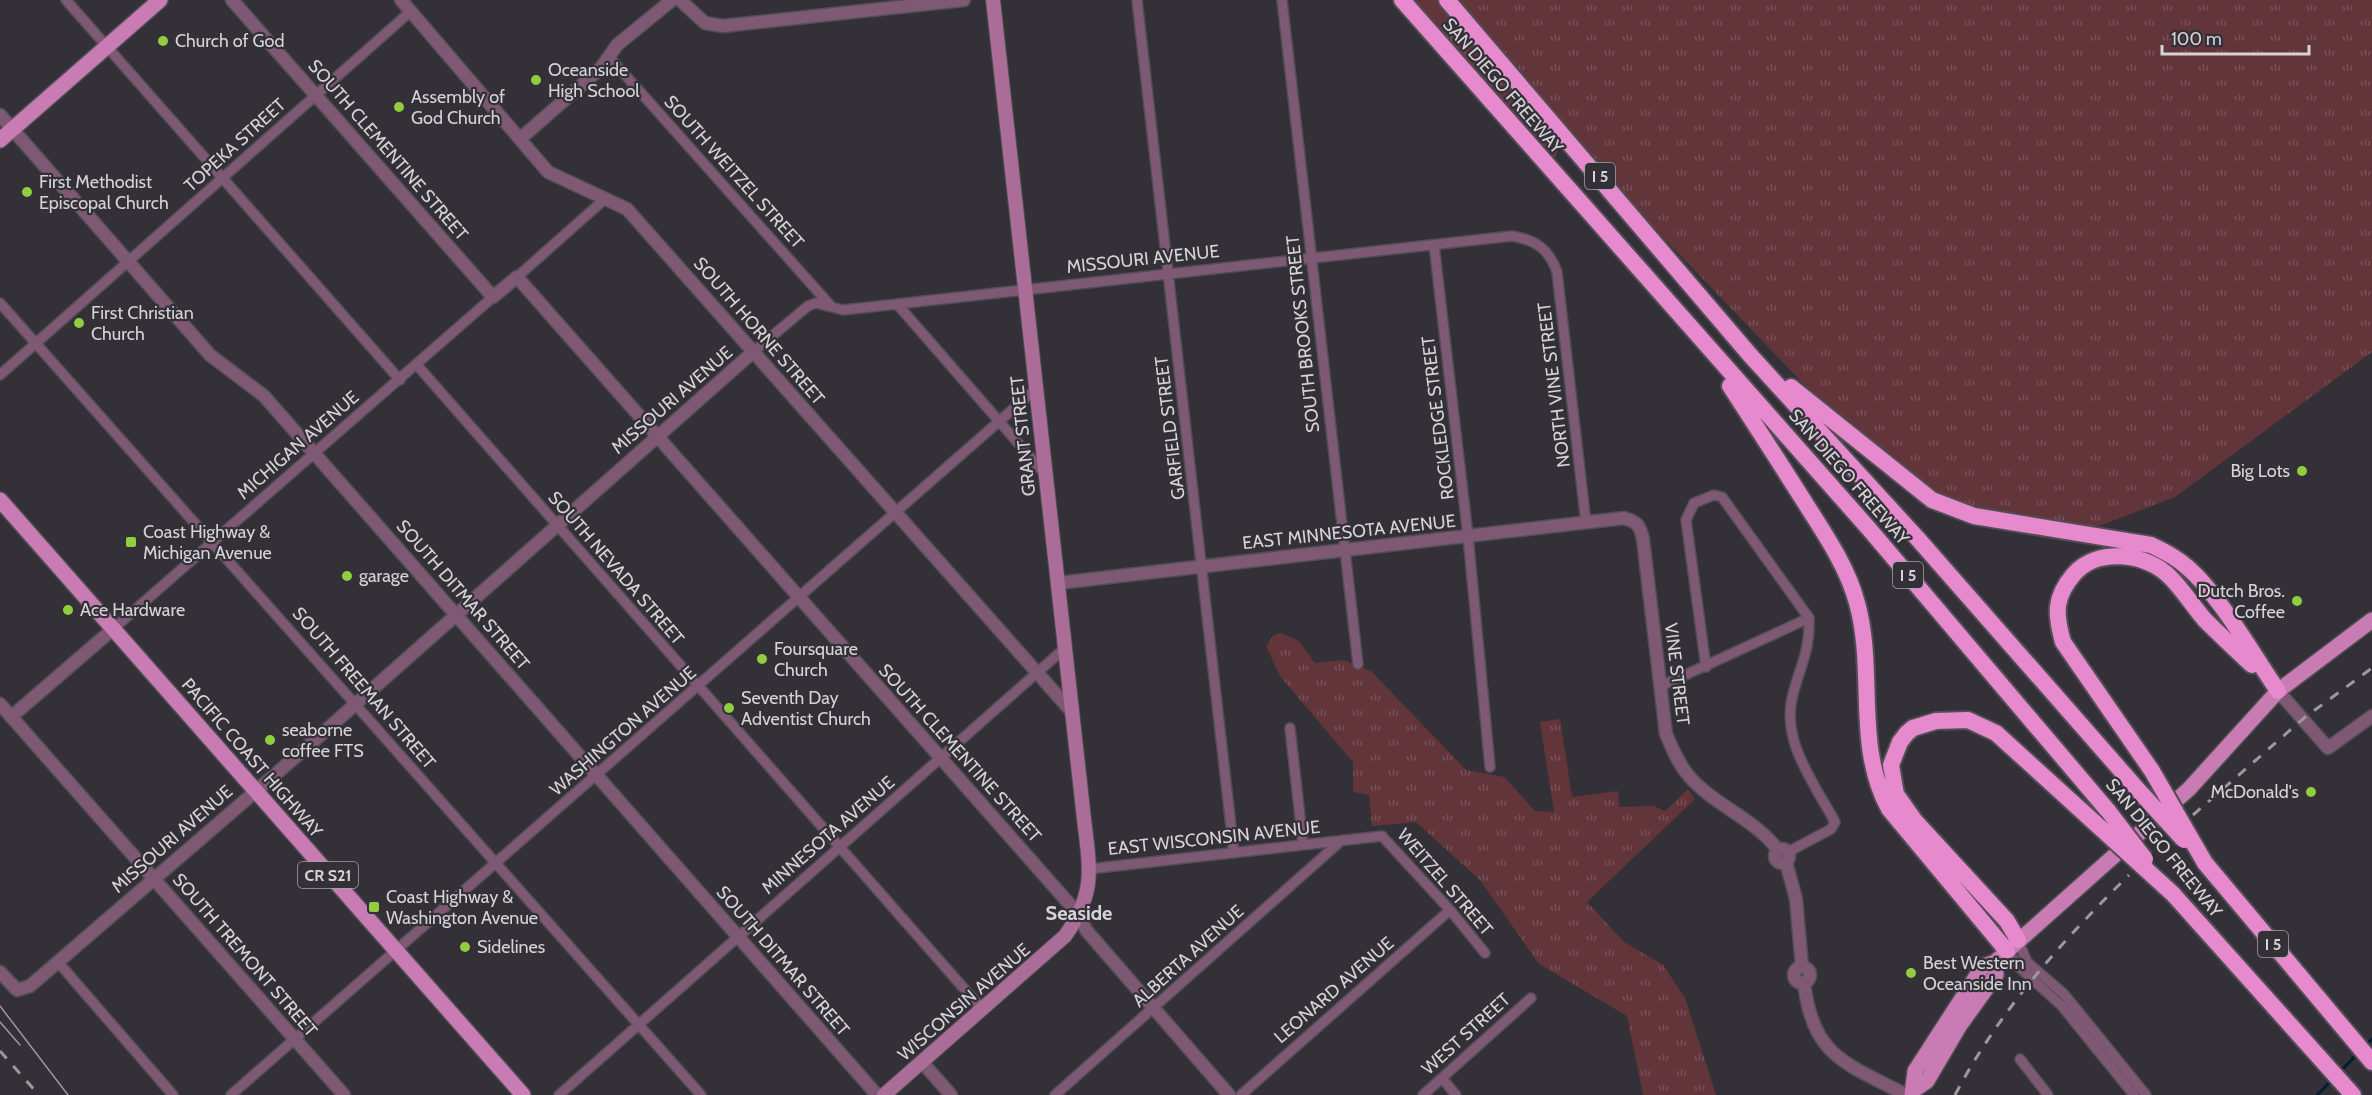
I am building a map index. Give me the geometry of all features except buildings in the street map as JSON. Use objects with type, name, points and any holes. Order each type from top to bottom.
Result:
[{"type":"highway","name":"SAN DIEGO FREEWAY","points":[[1402,0],[1877,539],[2109,812],[2173,894],[2354,1095]]},
{"type":"highway","name":"SAN DIEGO FREEWAY","points":[[1447,0],[1750,355],[2033,668],[2139,791],[2205,863],[2372,1062]]},
{"type":"highway","points":[[1702,342],[1821,527],[1857,601],[1863,631],[1871,762],[1879,790],[1889,808],[2007,951]]},
{"type":"highway","points":[[1750,355],[1932,500],[1974,516],[2151,545],[2175,557],[2190,569],[2220,605],[2278,691]]},
{"type":"highway","points":[[2205,863],[2152,771],[2063,642],[2056,618],[2062,588],[2079,568],[2105,556],[2132,557],[2152,564],[2169,576],[2205,619],[2278,691]]},
{"type":"highway","points":[[2007,951],[2007,921],[1915,821],[1896,794],[1891,765],[1900,742],[1913,728],[1936,721],[1968,720],[1996,733],[2173,894]]},
{"type":"main road","points":[[0,141],[160,0]]},
{"type":"main road","name":"GRANT STREET","points":[[993,0],[1089,868]]},
{"type":"main road","name":"PACIFIC COAST HIGHWAY","points":[[0,500],[523,1095]]},
{"type":"main road","points":[[1910,1093],[1927,1080],[1960,1025],[1996,975],[2007,951],[2189,789],[2278,691],[2372,620]]},
{"type":"main road","name":"WISCONSIN AVENUE","points":[[884,1095],[1065,936],[1080,916],[1089,890],[1089,868]]},
{"type":"street","points":[[66,0],[400,380]]},
{"type":"street","name":"SOUTH CLEMENTINE STREET","points":[[232,0],[493,297]]},
{"type":"street","name":"SOUTH HORNE STREET","points":[[401,0],[548,172],[627,208],[1072,712]]},
{"type":"street","points":[[521,138],[610,58],[617,45],[672,0]]},
{"type":"street","points":[[680,0],[705,23],[723,26],[964,0]]},
{"type":"street","name":"GARFIELD STREET","points":[[1137,0],[1234,853]]},
{"type":"street","name":"SOUTH BROOKS STREET","points":[[1282,0],[1358,664]]},
{"type":"street","name":"TOPEKA STREET","points":[[0,375],[411,11]]},
{"type":"street","name":"SOUTH WEITZEL STREET","points":[[610,58],[832,308]]},
{"type":"street","name":"SOUTH DITMAR STREET","points":[[0,116],[210,355],[264,396],[877,1095]]},
{"type":"street","name":"MICHIGAN AVENUE","points":[[11,717],[214,543],[606,198]]},
{"type":"street","name":"MISSOURI AVENUE","points":[[0,972],[17,990],[30,986],[256,791],[656,437],[808,306],[816,303],[843,310],[1512,236],[1527,238],[1544,247]]},
{"type":"street","name":"ROCKLEDGE STREET","points":[[1434,245],[1468,536],[1490,767]]},
{"type":"street","name":"NORTH VINE STREET","points":[[1544,247],[1557,272],[1586,523]]},
{"type":"street","name":"SOUTH CLEMENTINE STREET","points":[[517,277],[1080,916],[1086,930],[1230,1095]]},
{"type":"street","name":"SOUTH FREEMAN STREET","points":[[0,303],[701,1095]]},
{"type":"street","points":[[897,304],[1045,474]]},
{"type":"street","name":"SOUTH NEVADA STREET","points":[[416,364],[982,1010]]},
{"type":"street","name":"WASHINGTON AVENUE","points":[[231,1095],[595,775],[699,687],[1036,389]]},
{"type":"street","points":[[1706,667],[1686,520],[1694,503],[1714,495],[1722,497],[1809,618],[1810,643],[1792,701],[1793,742],[1835,822],[1831,829],[1784,855]]},
{"type":"street","name":"EAST MINNESOTA AVENUE","points":[[1058,583],[1624,518],[1640,526]]},
{"type":"street","name":"VINE STREET","points":[[1640,526],[1666,734],[1675,757],[1689,776],[1759,829],[1784,855],[1796,899],[1802,967],[1810,974],[1803,982],[1811,1023],[1823,1044],[1843,1062],[1910,1093]]},
{"type":"street","points":[[1659,687],[1809,618]]},
{"type":"street","name":"MINNESOTA AVENUE","points":[[559,1095],[1065,648]]},
{"type":"street","points":[[2278,691],[2328,748],[2372,716]]},
{"type":"street","name":"SOUTH TREMONT STREET","points":[[0,704],[344,1095]]},
{"type":"street","points":[[1290,728],[1303,844]]},
{"type":"street","name":"WEITZEL STREET","points":[[1342,840],[1382,836],[1450,910],[1485,953]]},
{"type":"street","name":"EAST WISCONSIN AVENUE","points":[[1089,868],[1342,840]]},
{"type":"street","name":"ALBERTA AVENUE","points":[[1055,1095],[1342,840]]},
{"type":"street","name":"LEONARD AVENUE","points":[[1241,1095],[1450,910]]},
{"type":"street","points":[[2007,951],[2027,962],[2064,994],[2146,1095]]},
{"type":"street","points":[[2007,951],[2020,968],[2061,1005],[2134,1095]]},
{"type":"street","points":[[58,962],[173,1095]]},
{"type":"street","name":"WEST STREET","points":[[1423,1095],[1531,998]]},
{"type":"street","points":[[2020,1059],[2048,1095]]},
{"type":"street","points":[[922,1062],[951,1095]]},
{"type":"street","points":[[1442,1078],[1456,1095]]},
{"type":"green space","points":[[1399,0],[2372,0],[2372,352],[2175,497],[2086,531],[1946,506],[1838,420],[1568,138],[1560,146],[1548,173]]},
{"type":"green space","points":[[1281,633],[1299,641],[1315,663],[1344,660],[1371,671],[1466,770],[1504,777],[1535,811],[1554,812],[1540,722],[1560,719],[1572,797],[1618,791],[1619,807],[1653,806],[1665,811],[1688,789],[1695,799],[1587,902],[1624,942],[1663,965],[1685,998],[1716,1095],[1643,1095],[1627,1016],[1539,964],[1480,880],[1416,822],[1372,826],[1369,795],[1353,792],[1353,762],[1280,676],[1266,646],[1274,635]]},
{"type":"waterway","points":[[2365,1046],[2372,1039]]},
{"type":"waterway","points":[[2340,1072],[2358,1053]]},
{"type":"waterway","points":[[2317,1095],[2333,1079]]},
{"type":"tram line","points":[[0,1006],[68,1095]]},
{"type":"tram line","points":[[0,1022],[20,1045]]},
{"type":"railway","points":[[2193,815],[2304,718],[2372,668]]},
{"type":"railway","points":[[1955,1095],[1991,1034],[2033,978],[2129,875]]},
{"type":"railway","points":[[0,1051],[39,1095]]},
{"type":"place","name":"Church of God","points":[[163,41]]},
{"type":"place","name":"Oceanside High School","points":[[536,80]]},
{"type":"place","name":"Assembly of God Church","points":[[399,107]]},
{"type":"place","name":"First Methodist Episcopal Church","points":[[27,192]]},
{"type":"place","name":"First Christian Church","points":[[79,323]]},
{"type":"place","name":"Big Lots","points":[[2302,471]]},
{"type":"place","name":"Coast Highway & Michigan Avenue","points":[[131,542]]},
{"type":"place","name":"garage","points":[[347,576]]},
{"type":"place","name":"Dutch Bros. Coffee","points":[[2297,601]]},
{"type":"place","name":"Ace Hardware","points":[[68,610]]},
{"type":"place","name":"Foursquare Church","points":[[762,659]]},
{"type":"place","name":"Seventh Day Adventist Church","points":[[729,708]]},
{"type":"place","name":"seaborne coffee FTS","points":[[270,740]]},
{"type":"place","name":"McDonald's","points":[[2311,792]]},
{"type":"place","name":"Coast Highway & Washington Avenue","points":[[374,907]]},
{"type":"place","name":"Sidelines","points":[[465,947]]},
{"type":"place","name":"Best Western Oceanside Inn","points":[[1911,973]]},
{"type":"district","name":"Seaside","points":[[1079,913]]}]
